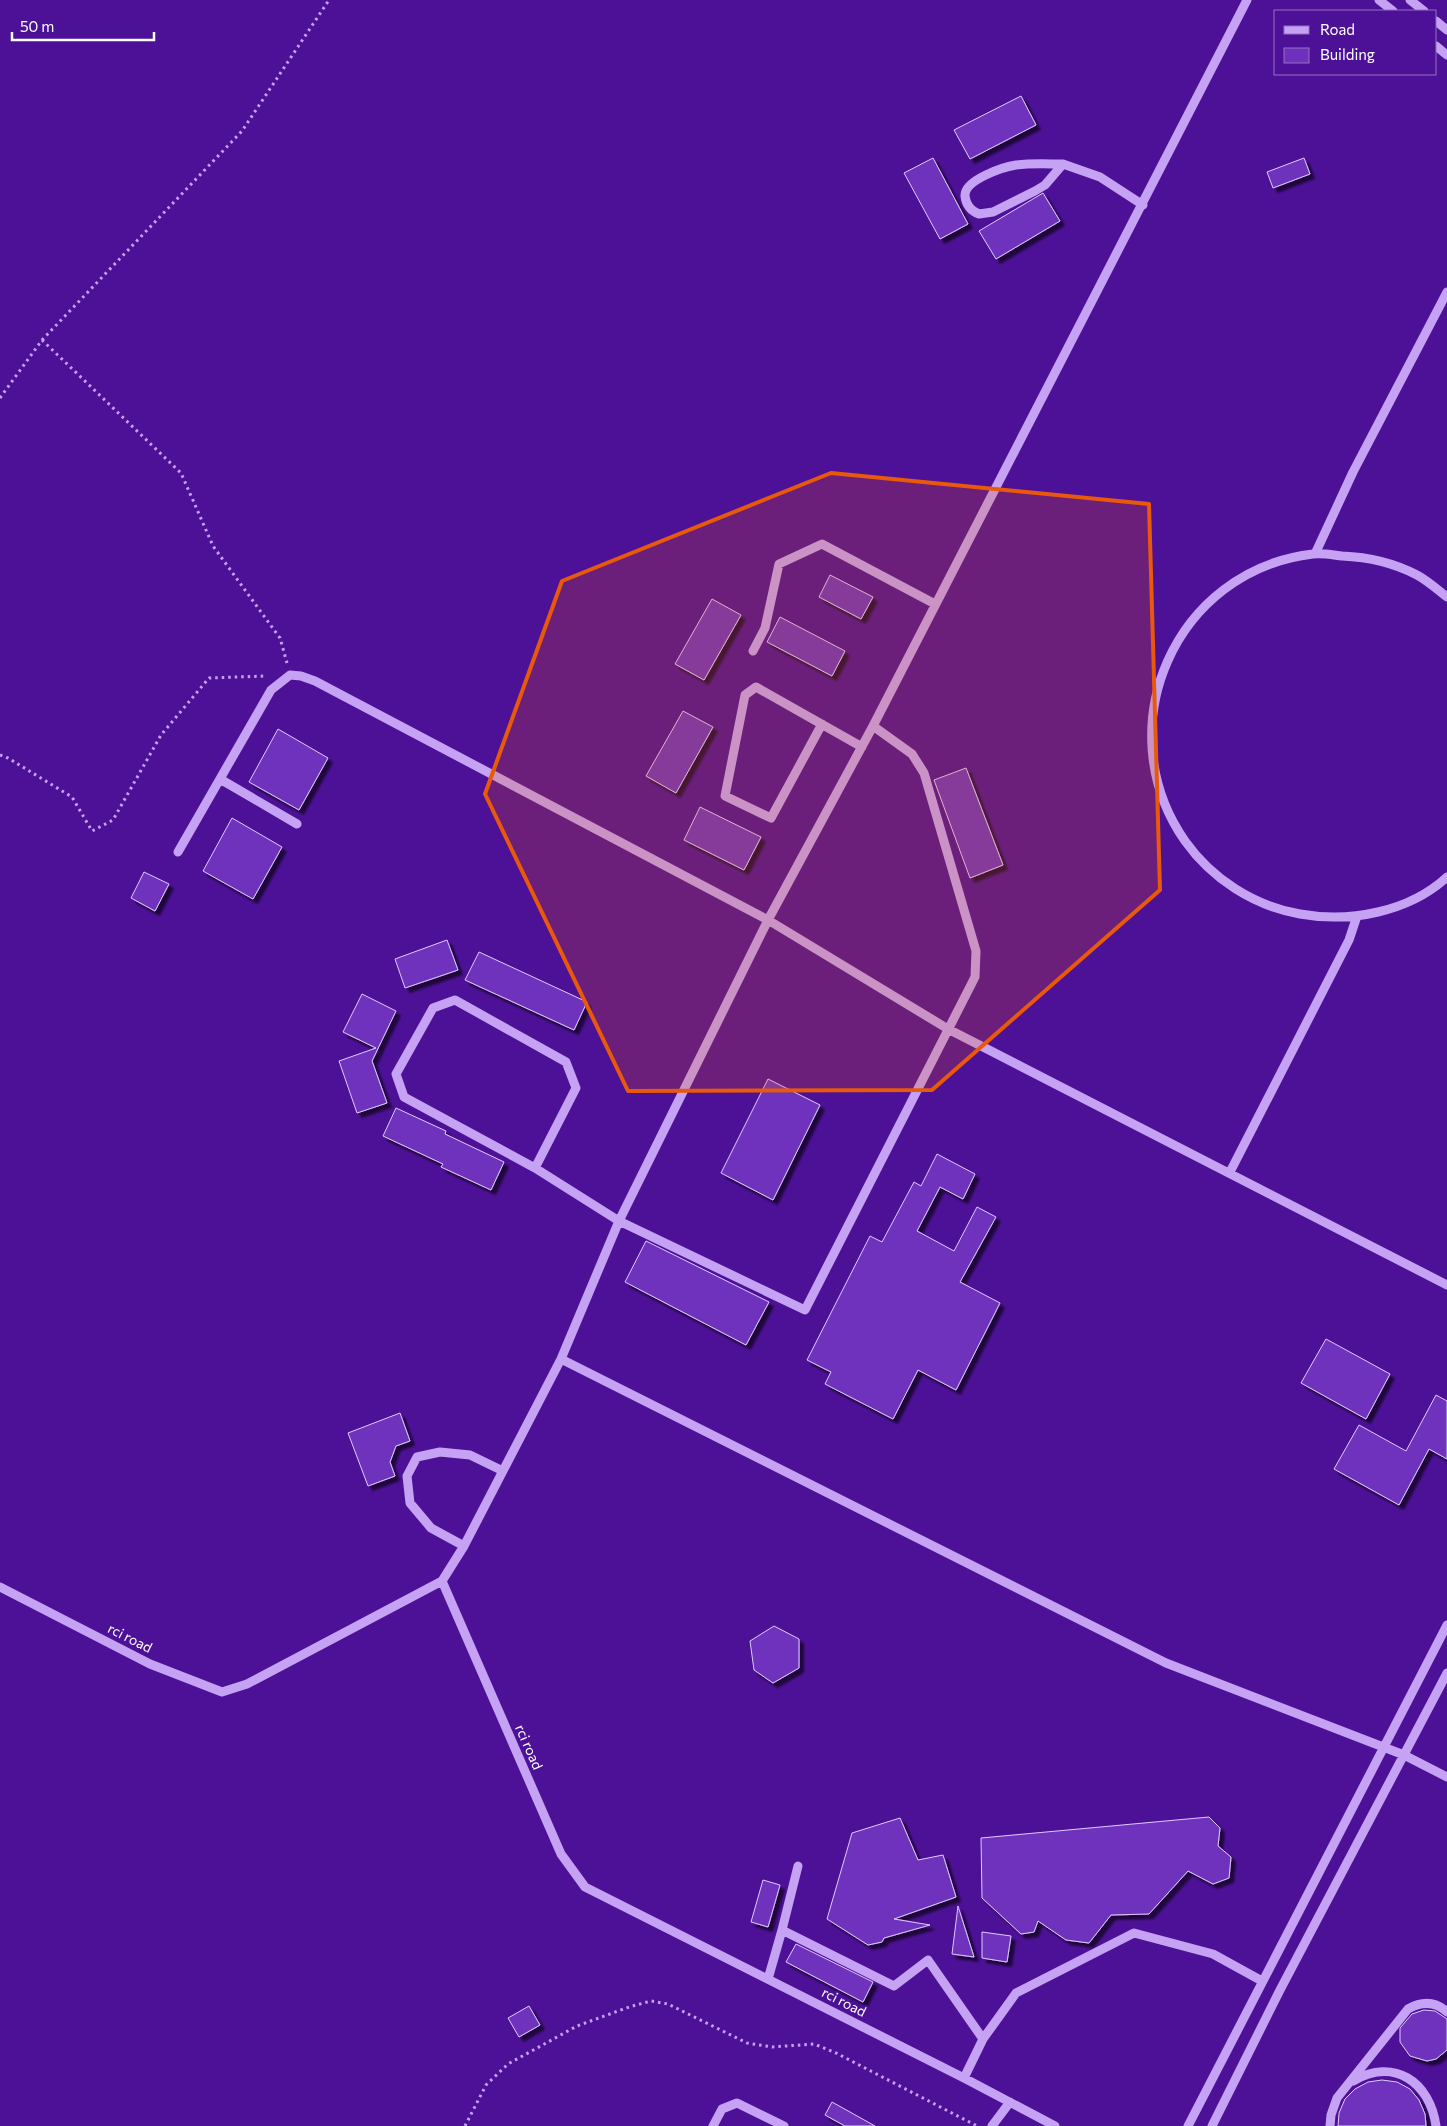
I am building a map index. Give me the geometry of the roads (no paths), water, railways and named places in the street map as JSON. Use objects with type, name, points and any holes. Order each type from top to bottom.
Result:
[{"type":"street","points":[[442,1581],[464,1546],[561,1359],[619,1221],[768,920],[873,726],[1248,0]]},
{"type":"street","points":[[1379,0],[1392,10]]},
{"type":"street","points":[[1410,0],[1423,10]]},
{"type":"street","points":[[1437,22],[1447,30]]},
{"type":"street","points":[[1437,47],[1447,55]]},
{"type":"street","points":[[1063,164],[1044,185],[993,212],[978,214],[969,208],[966,203],[965,192],[970,185],[983,176],[1016,165],[1063,164],[1100,177],[1143,205]]},
{"type":"street","points":[[1315,554],[1353,472],[1447,292]]},
{"type":"street","points":[[753,651],[765,628],[779,564],[822,544],[935,604]]},
{"type":"street","points":[[1447,597],[1418,575],[1368,557],[1315,554],[1279,561],[1246,575],[1216,595],[1191,621],[1171,651],[1158,684],[1151,720],[1152,756],[1160,791],[1174,825],[1195,854],[1221,879],[1252,898],[1285,911],[1321,918],[1357,916],[1388,910],[1417,897],[1447,877]]},
{"type":"street","points":[[178,852],[271,690],[290,675],[301,676],[315,681],[768,920],[948,1029],[1447,1285]]},
{"type":"street","points":[[822,724],[771,818],[725,796],[745,694],[756,687],[822,724],[862,747]]},
{"type":"street","points":[[535,1168],[576,1088],[566,1062],[455,1000],[433,1008],[396,1074],[404,1097],[535,1168],[619,1221],[805,1310],[975,977],[976,951],[924,773],[912,754],[873,726]]},
{"type":"street","points":[[220,779],[297,824]]},
{"type":"street","points":[[1230,1172],[1349,940],[1357,916]]},
{"type":"street","points":[[561,1359],[1166,1663],[1404,1755],[1447,1777]]},
{"type":"street","points":[[464,1546],[431,1528],[410,1503],[407,1476],[417,1457],[440,1452],[470,1455],[503,1471]]},
{"type":"street","name":"rci road","points":[[0,1588],[150,1664],[222,1692],[247,1684],[442,1581],[561,1854],[585,1887],[964,2078],[1055,2126]]},
{"type":"street","points":[[1188,2126],[1447,1625]]},
{"type":"street","points":[[1212,2126],[1280,1990],[1447,1673]]},
{"type":"street","points":[[768,1979],[798,1866]]},
{"type":"street","points":[[782,1930],[894,1986],[928,1960],[983,2039]]},
{"type":"street","points":[[964,2078],[983,2039],[1016,1993],[1134,1933],[1213,1954],[1262,1981]]},
{"type":"street","points":[[1330,2126],[1330,2115],[1337,2098],[1408,2009],[1417,2004],[1427,2002],[1441,2006],[1447,2012]]},
{"type":"street","points":[[1348,2084],[1364,2074],[1382,2071],[1400,2074],[1415,2082],[1426,2094],[1434,2110],[1436,2126]]},
{"type":"street","points":[[992,2126],[1010,2102]]},
{"type":"street","points":[[713,2126],[722,2109],[737,2103],[784,2126]]}]
